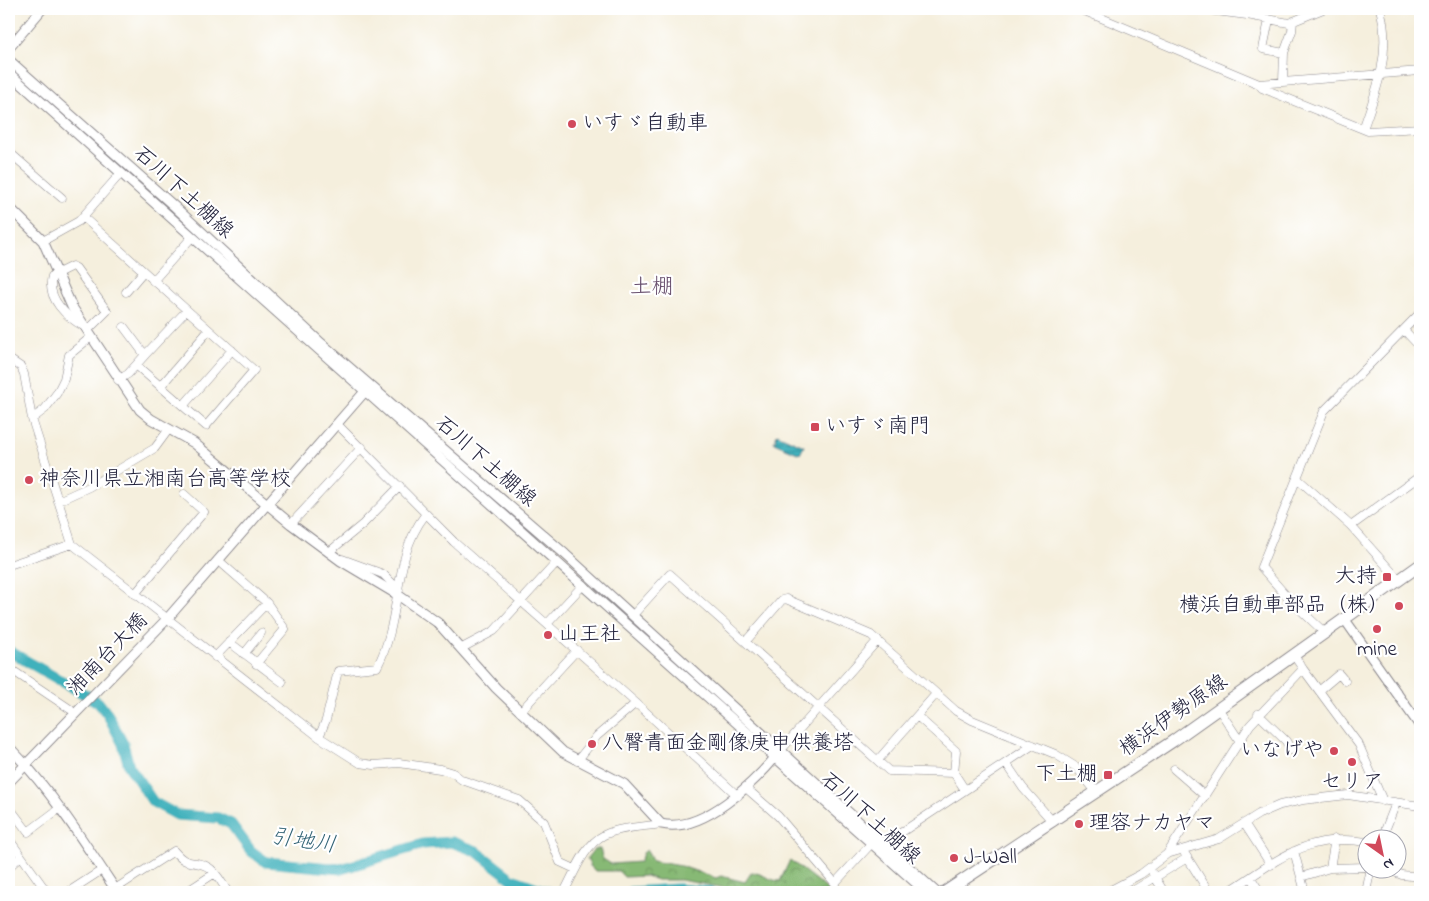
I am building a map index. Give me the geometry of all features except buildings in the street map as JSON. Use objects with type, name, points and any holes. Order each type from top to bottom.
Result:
[{"type":"main road","name":"横浜伊勢原線","points":[[945,892],[1097,793],[1420,567]]},
{"type":"main road","name":"横浜伊勢原線","points":[[956,892],[1300,664],[1420,567]]},
{"type":"street","points":[[9,48],[42,9]]},
{"type":"street","points":[[1080,9],[1259,84],[1262,88],[1363,129],[1383,131],[1420,128]]},
{"type":"street","points":[[1200,9],[1249,12],[1269,20],[1289,23],[1323,9]]},
{"type":"street","points":[[1363,129],[1382,73],[1384,28],[1380,9]]},
{"type":"street","points":[[1269,20],[1263,49],[1284,53]]},
{"type":"street","points":[[1283,82],[1284,53],[1292,31],[1293,21]]},
{"type":"street","name":"石川下土棚線","points":[[9,60],[175,207],[367,389],[557,562],[926,892]]},
{"type":"street","points":[[1259,84],[1420,71]]},
{"type":"street","name":"石川下土棚線","points":[[9,73],[192,237],[367,389],[565,554],[936,892]]},
{"type":"street","points":[[9,152],[62,198]]},
{"type":"street","points":[[43,241],[83,217],[121,173]]},
{"type":"street","points":[[9,206],[43,241],[57,273],[88,332],[118,380],[140,410],[169,430],[194,443],[266,504],[332,554],[399,592],[438,623],[496,688],[563,752],[624,784],[661,824]]},
{"type":"street","points":[[83,217],[254,370],[206,426],[136,365]]},
{"type":"street","points":[[153,281],[192,237]]},
{"type":"street","points":[[32,419],[46,409],[57,394],[64,379],[70,355],[107,311],[76,268],[72,266],[57,273]]},
{"type":"street","points":[[126,292],[143,272]]},
{"type":"street","points":[[118,380],[136,365],[186,311]]},
{"type":"street","points":[[1325,633],[1285,594],[1261,567],[1324,411],[1420,313]]},
{"type":"street","points":[[124,327],[145,355]]},
{"type":"street","points":[[160,386],[209,330]]},
{"type":"street","points":[[1404,330],[1420,347]]},
{"type":"street","points":[[183,406],[232,350]]},
{"type":"street","points":[[9,359],[21,367],[24,374],[32,419],[72,544],[319,737],[360,763],[374,765],[399,763],[440,769],[453,773],[462,780],[519,800],[544,822],[560,862],[575,869]]},
{"type":"street","name":"湘南台大橋","points":[[9,782],[72,712],[166,619],[367,389]]},
{"type":"street","points":[[337,424],[400,486],[425,515],[738,796]]},
{"type":"street","points":[[58,501],[90,487],[155,448],[169,430]]},
{"type":"street","points":[[291,524],[362,447]]},
{"type":"street","points":[[1351,526],[1420,476]]},
{"type":"street","points":[[1298,479],[1351,526],[1399,580]]},
{"type":"street","points":[[332,554],[400,486]]},
{"type":"street","points":[[135,594],[204,512],[184,494]]},
{"type":"street","points":[[319,737],[326,720],[338,671],[377,667],[385,651],[392,630],[405,554],[425,515]]},
{"type":"street","points":[[9,565],[72,544]]},
{"type":"street","points":[[462,648],[494,631],[565,554]]},
{"type":"street","points":[[218,560],[267,603],[285,629],[256,664]]},
{"type":"street","points":[[633,615],[670,574],[889,771],[954,773]]},
{"type":"street","points":[[548,624],[583,585]]},
{"type":"street","points":[[746,642],[782,600],[786,599],[862,630],[878,640],[956,711],[972,720],[1033,745],[1072,764],[1084,775],[1097,793]]},
{"type":"street","points":[[215,657],[267,603]]},
{"type":"street","points":[[1348,624],[1419,721]]},
{"type":"street","points":[[244,654],[261,633]]},
{"type":"street","points":[[565,889],[575,869],[590,847],[604,835],[661,824],[676,824],[724,807],[738,796],[775,758],[878,640]]},
{"type":"street","points":[[229,642],[282,682]]},
{"type":"street","points":[[520,712],[577,650]]},
{"type":"street","points":[[1107,892],[1150,868],[1167,854],[1258,714],[1300,664],[1359,745],[1383,801]]},
{"type":"street","points":[[9,668],[72,712]]},
{"type":"street","points":[[1320,690],[1340,675]]},
{"type":"street","points":[[878,760],[936,694]]},
{"type":"street","points":[[577,761],[598,736],[636,703]]},
{"type":"street","points":[[1222,714],[1240,740]]},
{"type":"street","points":[[1258,714],[1286,741],[1292,750]]},
{"type":"street","points":[[918,716],[956,751],[954,773],[965,790]]},
{"type":"street","points":[[886,848],[899,834],[1033,745]]},
{"type":"street","points":[[9,747],[26,764],[60,808],[116,891],[174,851],[183,862],[207,866],[215,873],[228,892]]},
{"type":"street","points":[[1006,763],[1026,792],[1053,822]]},
{"type":"street","points":[[1174,769],[1205,796]]},
{"type":"street","points":[[746,788],[778,816],[835,883],[871,844]]},
{"type":"street","points":[[1167,854],[1219,839],[1244,823],[1280,805],[1303,800],[1348,795],[1420,806]]},
{"type":"street","points":[[1386,828],[1396,803]]},
{"type":"street","points":[[9,807],[28,832],[60,808]]},
{"type":"street","points":[[1244,823],[1271,865]]},
{"type":"street","points":[[9,839],[47,892]]},
{"type":"street","points":[[1330,868],[1335,839]]},
{"type":"street","points":[[1228,892],[1294,851],[1323,840],[1356,841]]},
{"type":"street","points":[[1182,850],[1209,892]]},
{"type":"street","points":[[1294,851],[1305,892]]},
{"type":"street","points":[[9,867],[21,856]]},
{"type":"street","points":[[1131,892],[1187,858]]},
{"type":"street","points":[[1301,877],[1330,868],[1356,867]]},
{"type":"street","points":[[1150,868],[1154,878],[1164,892]]},
{"type":"street","points":[[68,892],[102,870]]},
{"type":"street","points":[[186,892],[215,873]]},
{"type":"street","points":[[1406,875],[1420,877]]},
{"type":"street","points":[[1251,878],[1260,892]]},
{"type":"street","points":[[1366,892],[1369,878]]},
{"type":"green space","points":[[594,849],[600,849],[603,859],[611,864],[640,862],[643,853],[647,850],[652,861],[681,866],[716,878],[721,876],[745,882],[751,873],[780,881],[790,860],[831,892],[747,892],[681,880],[657,880],[646,876],[624,877],[618,871],[595,871],[590,866],[587,858]]},
{"type":"water","points":[[777,434],[804,446],[800,454],[774,443]]},
{"type":"waterway","name":"引地川","points":[[9,651],[98,702],[108,715],[123,744],[129,766],[153,802],[177,815],[218,818],[231,824],[251,851],[266,862],[341,869],[423,844],[452,842],[476,851],[512,879],[548,892]]},
{"type":"waterway","name":"引地川","points":[[630,892],[678,889],[711,892]]},
{"type":"place","name":"いすゞ自動車","points":[[572,124]]},
{"type":"place","name":"いすゞ南門","points":[[815,427]]},
{"type":"place","name":"神奈川県立湘南台高等学校","points":[[29,480]]},
{"type":"place","name":"大持","points":[[1387,577]]},
{"type":"place","name":"横浜自動車部品（株）","points":[[1399,606]]},
{"type":"place","name":"mine","points":[[1377,629]]},
{"type":"place","name":"山王社","points":[[548,635]]},
{"type":"place","name":"八臀青面金剛像庚申供養塔","points":[[592,744]]},
{"type":"place","name":"いなげや","points":[[1334,751]]},
{"type":"place","name":"セリア","points":[[1352,762]]},
{"type":"place","name":"下土棚","points":[[1108,775]]},
{"type":"place","name":"理容ナカヤマ","points":[[1079,824]]},
{"type":"place","name":"J-Wall","points":[[954,858]]},
{"type":"district","name":"土棚","points":[[652,288]]}]
